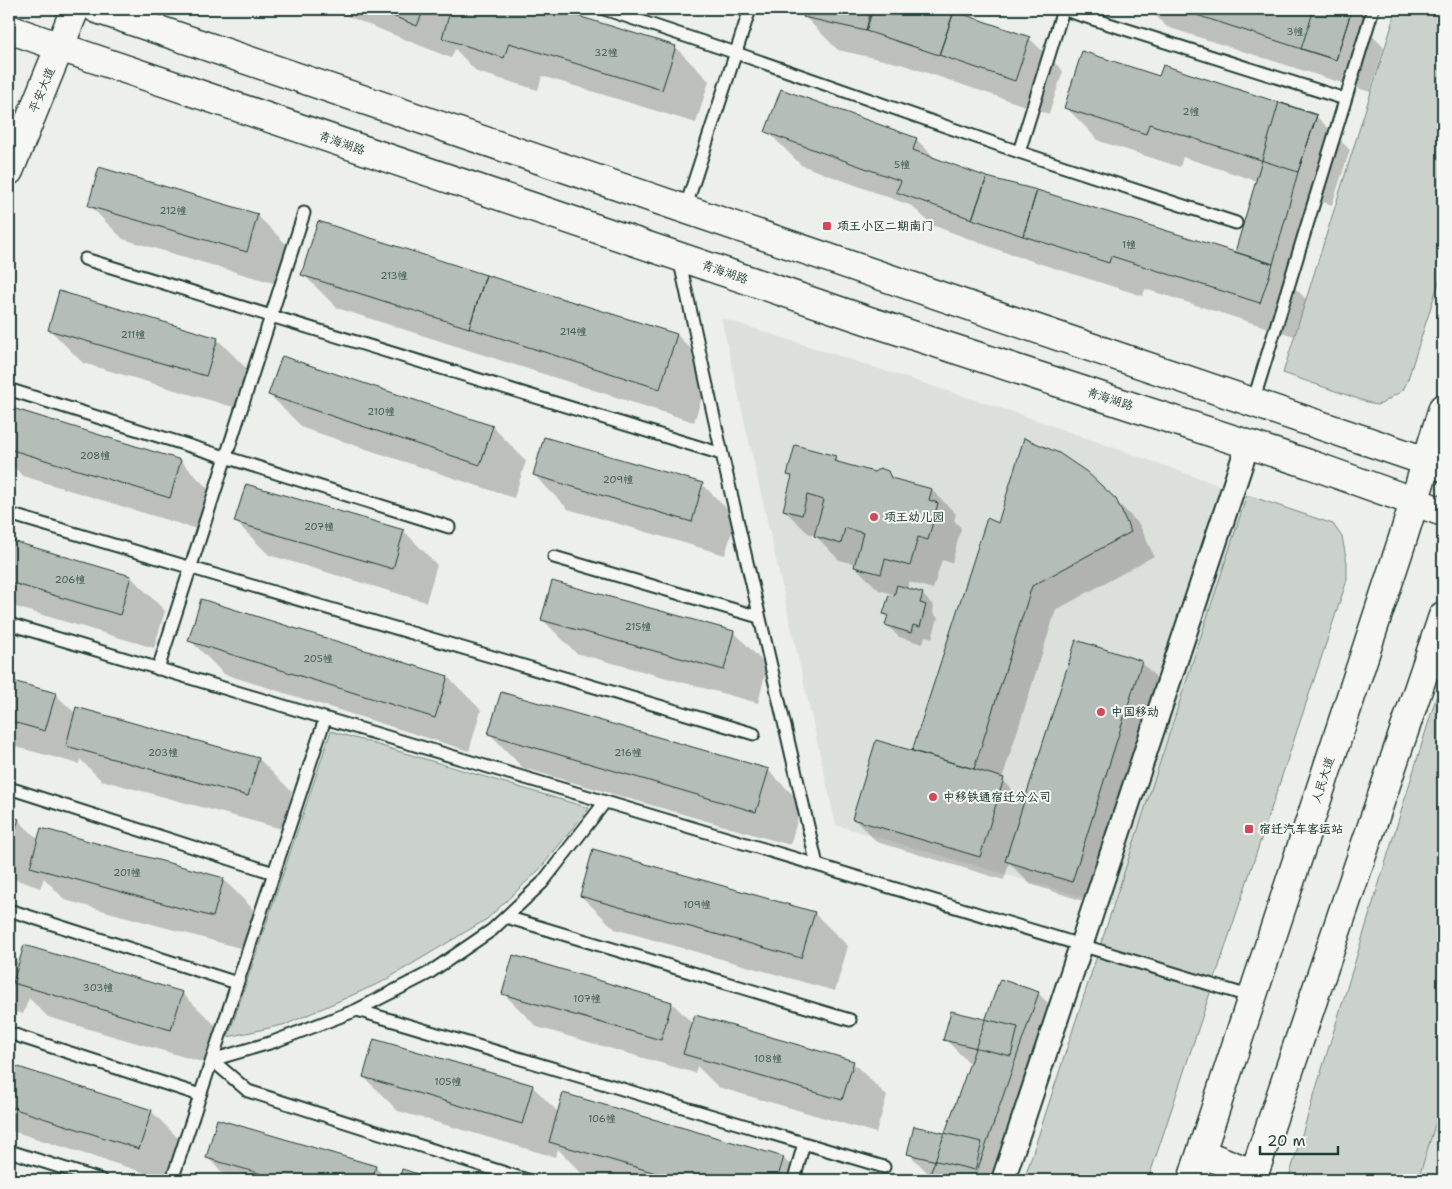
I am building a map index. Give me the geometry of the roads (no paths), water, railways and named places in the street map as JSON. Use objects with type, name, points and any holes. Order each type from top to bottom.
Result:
[{"type":"main road","name":"平安大道","points":[[9,171],[75,9]]},
{"type":"main road","points":[[97,9],[1435,464]]},
{"type":"main road","name":"青海湖路","points":[[9,29],[679,257],[875,323],[1248,444],[1443,512]]},
{"type":"main road","name":"人民大道","points":[[1192,1180],[1414,501],[1435,464],[1443,408]]},
{"type":"main road","points":[[1201,1153],[1253,1177],[1443,616]]},
{"type":"street","points":[[1003,1180],[1248,444]]},
{"type":"lane","points":[[604,9],[1019,152],[1236,223]]},
{"type":"lane","points":[[684,209],[750,9]]},
{"type":"lane","points":[[1253,402],[1373,9]]},
{"type":"lane","points":[[1019,152],[1067,10],[1345,99]]},
{"type":"lane","points":[[158,669],[304,213]]},
{"type":"lane","points":[[679,257],[722,454],[817,865]]},
{"type":"lane","points":[[85,259],[722,454]]},
{"type":"lane","points":[[14,391],[449,527]]},
{"type":"lane","points":[[9,514],[754,734]]},
{"type":"lane","points":[[554,557],[760,618]]},
{"type":"lane","points":[[9,624],[1252,997]]},
{"type":"lane","points":[[172,1180],[325,719]]},
{"type":"lane","points":[[9,788],[274,873]]},
{"type":"lane","points":[[212,1060],[273,1042],[357,1010],[429,973],[492,930],[542,883],[605,802]]},
{"type":"lane","points":[[9,910],[237,983]]},
{"type":"lane","points":[[506,917],[850,1020]]},
{"type":"lane","points":[[357,1010],[884,1167]]},
{"type":"lane","points":[[9,1033],[200,1095]]},
{"type":"lane","points":[[212,1060],[248,1092],[527,1180]]},
{"type":"lane","points":[[794,1180],[804,1143]]},
{"type":"lane","points":[[9,1151],[101,1180]]},
{"type":"place","name":"项王小区二期南门","points":[[827,226]]},
{"type":"place","name":"项王幼儿园","points":[[874,517]]},
{"type":"place","name":"中国移动","points":[[1101,712]]},
{"type":"place","name":"中移铁通宿迁分公司","points":[[933,797]]},
{"type":"place","name":"宿迁汽车客运站","points":[[1249,829]]}]
